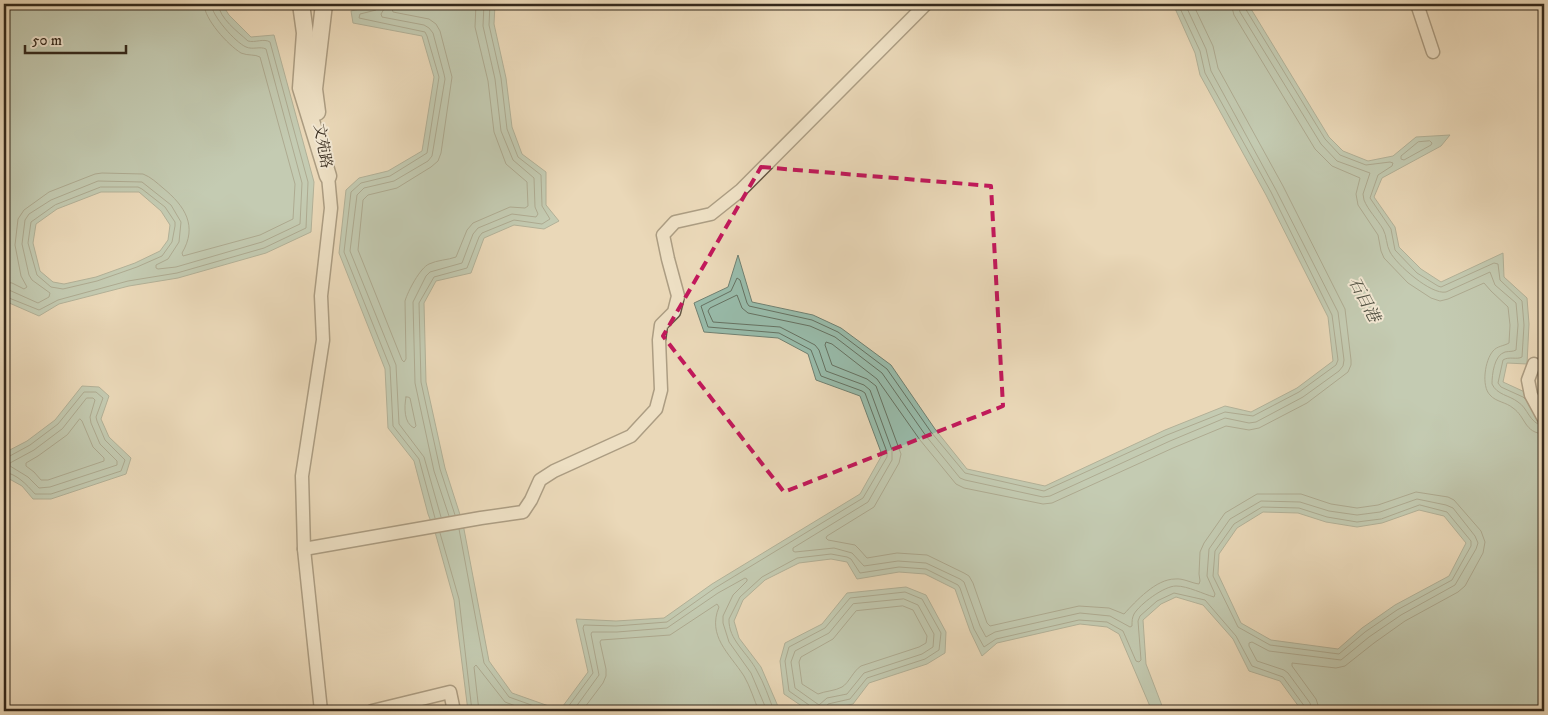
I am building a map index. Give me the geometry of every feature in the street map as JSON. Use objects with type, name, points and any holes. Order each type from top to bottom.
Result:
[{"type":"street","name":"文苑路","points":[[301,4],[305,33],[301,88],[328,176]]},
{"type":"street","name":"文苑路","points":[[324,4],[314,89],[328,176]]},
{"type":"street","points":[[304,549],[523,512],[540,480],[554,471],[631,436],[656,409],[661,390],[659,340],[661,326],[674,312],[678,296],[663,235],[675,222],[711,214],[741,190],[926,4]]},
{"type":"street","points":[[1416,4],[1433,52]]},
{"type":"street","points":[[321,711],[304,549],[302,476],[323,340],[321,296],[331,208],[328,176]]},
{"type":"street","points":[[1534,364],[1528,380],[1531,395],[1544,419]]},
{"type":"street","points":[[372,711],[450,692],[454,711]]},
{"type":"highlighted area","points":[[761,167],[991,186],[1003,406],[784,492],[663,336]]},
{"type":"water","points":[[4,4],[222,4],[229,15],[251,37],[274,35],[314,182],[311,232],[266,253],[178,278],[129,286],[59,304],[39,316],[4,299]],"holes":[[[101,192],[139,192],[161,211],[170,225],[168,240],[160,251],[135,263],[96,277],[64,284],[53,282],[40,271],[33,243],[36,224],[57,209]]]},
{"type":"water","name":"石目港","points":[[382,4],[495,4],[494,24],[506,78],[512,127],[522,154],[546,172],[546,205],[559,221],[544,229],[514,225],[484,238],[471,273],[436,281],[424,303],[426,382],[445,468],[463,524],[489,661],[512,693],[560,710],[588,672],[576,619],[616,621],[664,618],[712,584],[860,494],[882,455],[860,396],[816,380],[808,354],[778,338],[704,332],[694,303],[728,287],[738,255],[752,302],[813,315],[841,328],[891,365],[935,429],[967,469],[1045,486],[1165,430],[1225,406],[1251,412],[1297,388],[1333,361],[1328,317],[1266,195],[1200,75],[1195,53],[1173,4],[1248,4],[1329,137],[1343,151],[1368,161],[1393,156],[1416,137],[1450,135],[1441,146],[1382,178],[1374,197],[1395,227],[1399,247],[1421,269],[1441,282],[1503,253],[1504,277],[1527,298],[1529,324],[1527,364],[1507,363],[1503,382],[1527,393],[1544,418],[1544,711],[1302,711],[1280,681],[1249,671],[1233,639],[1203,605],[1176,597],[1161,604],[1143,620],[1146,664],[1164,711],[1152,711],[1119,634],[1107,627],[1080,624],[997,643],[982,656],[970,631],[955,589],[925,574],[899,572],[857,579],[847,562],[831,559],[799,563],[765,580],[743,600],[734,621],[739,638],[761,667],[780,711],[468,711],[454,600],[435,532],[428,514],[414,461],[388,428],[385,369],[339,253],[346,190],[359,178],[388,171],[422,151],[434,77],[422,36],[353,23],[351,11]],"holes":[[[1419,510],[1444,516],[1466,543],[1449,576],[1395,605],[1362,628],[1338,649],[1271,640],[1241,623],[1218,574],[1219,554],[1237,528],[1263,512],[1298,513],[1326,522],[1357,527],[1382,523]]]},
{"type":"water","points":[[82,386],[99,387],[109,396],[101,419],[109,437],[131,458],[126,474],[51,499],[33,499],[22,486],[4,476],[4,453],[27,441],[55,420]]},
{"type":"water","points":[[906,587],[926,595],[946,632],[945,653],[927,664],[869,683],[853,704],[820,711],[809,711],[784,694],[780,661],[785,643],[822,624],[847,593]]}]
